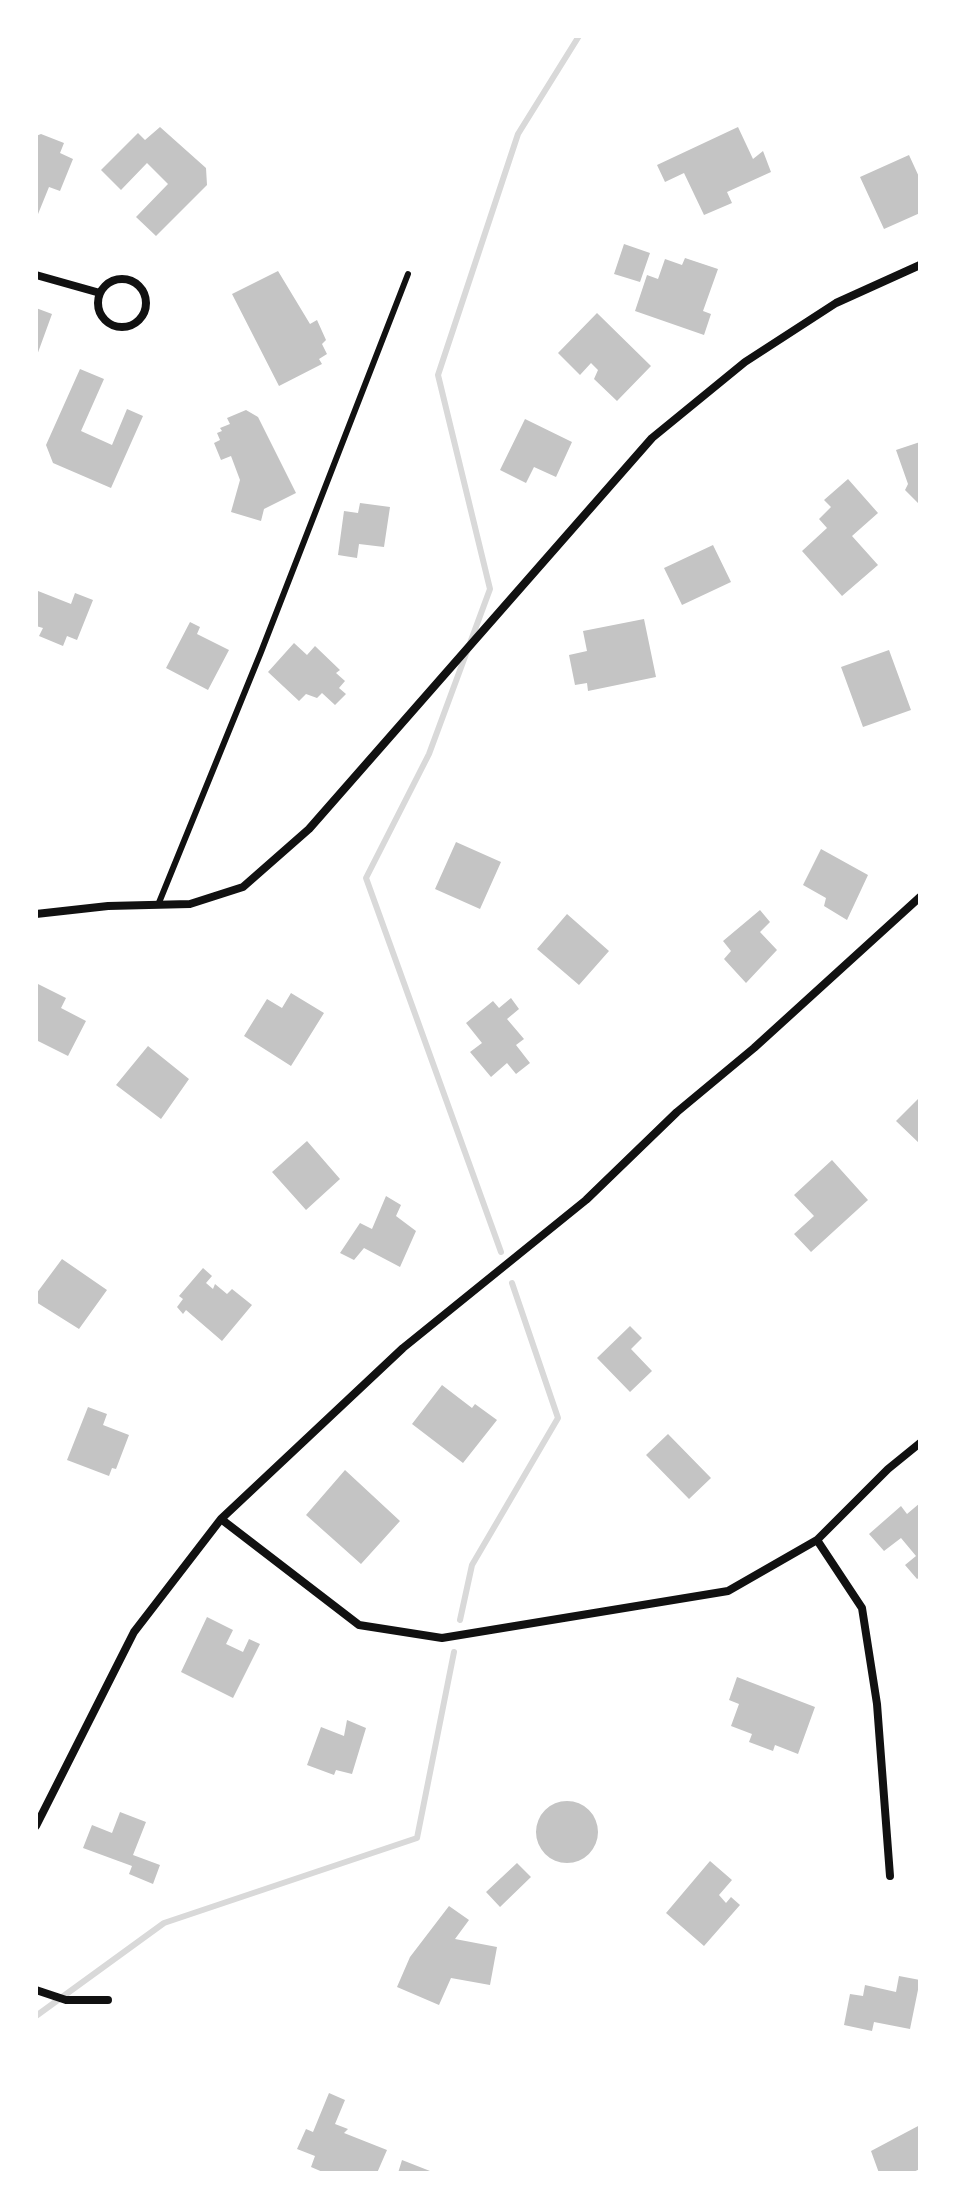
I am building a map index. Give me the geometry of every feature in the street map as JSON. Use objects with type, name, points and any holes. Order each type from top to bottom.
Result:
[{"type":"street","points":[[36,914],[108,906],[190,904],[243,887],[309,829],[652,438],[757,354],[836,303],[920,265]]},
{"type":"street","points":[[36,275],[100,293]]},
{"type":"street","points":[[113,280],[131,280],[145,293],[145,312],[132,325],[113,325],[100,312],[100,293],[113,280]]},
{"type":"street","points":[[36,1826],[134,1632],[221,1519],[403,1348],[586,1200],[677,1112],[754,1048],[920,897]]},
{"type":"street","points":[[221,1519],[359,1625],[442,1638],[728,1591],[817,1540],[888,1469],[920,1443]]},
{"type":"street","points":[[817,1540],[862,1608],[877,1704],[890,1876]]},
{"type":"street","points":[[36,1990],[66,2000],[108,2000]]},
{"type":"lane","points":[[158,905],[261,652],[408,274]]},
{"type":"building","points":[[160,127],[206,168],[207,185],[156,236],[136,217],[168,184],[147,163],[121,190],[101,170],[138,133],[145,140]]},
{"type":"building","points":[[738,127],[753,159],[763,151],[771,172],[727,192],[732,203],[704,215],[684,173],[665,182],[657,165]]},
{"type":"building","points":[[41,134],[64,143],[60,153],[73,159],[60,191],[49,187],[36,219],[36,136]]},
{"type":"building","points":[[909,155],[920,179],[920,213],[884,229],[860,177]]},
{"type":"building","points":[[624,244],[650,253],[640,282],[614,274]]},
{"type":"building","points":[[685,258],[718,269],[703,311],[711,314],[704,335],[635,311],[647,275],[658,279],[665,259],[682,265]]},
{"type":"building","points":[[278,271],[310,324],[317,320],[326,340],[322,344],[327,354],[319,359],[322,364],[279,386],[232,294]]},
{"type":"building","points":[[36,308],[52,314],[36,358]]},
{"type":"building","points":[[597,313],[651,366],[617,401],[594,379],[598,370],[591,363],[580,375],[558,353]]},
{"type":"building","points":[[80,369],[104,379],[81,431],[112,445],[127,409],[143,416],[111,488],[53,463],[46,445]]},
{"type":"building","points":[[246,410],[258,417],[296,493],[264,509],[261,521],[231,512],[240,480],[231,456],[221,460],[214,443],[220,440],[217,433],[222,431],[220,428],[230,424],[227,418]]},
{"type":"building","points":[[525,419],[572,442],[556,477],[534,467],[526,483],[500,470]]},
{"type":"building","points":[[920,442],[920,505],[905,490],[908,484],[896,450]]},
{"type":"building","points":[[848,479],[878,513],[852,536],[878,565],[842,596],[802,551],[827,528],[819,519],[831,507],[824,500]]},
{"type":"building","points":[[360,503],[390,507],[384,547],[359,544],[357,558],[338,555],[344,511],[358,513]]},
{"type":"building","points":[[713,545],[731,582],[682,605],[664,568]]},
{"type":"building","points":[[38,591],[71,604],[75,593],[93,600],[77,640],[67,636],[63,646],[39,636],[43,628],[36,626]]},
{"type":"building","points":[[644,619],[656,677],[588,691],[587,683],[575,685],[569,655],[587,651],[583,631]]},
{"type":"building","points":[[190,622],[200,627],[197,634],[229,650],[208,690],[166,668]]},
{"type":"building","points":[[294,643],[307,655],[315,646],[340,670],[336,673],[345,681],[339,688],[346,694],[335,705],[322,693],[317,698],[306,694],[299,701],[268,672]]},
{"type":"building","points":[[889,650],[911,710],[863,727],[841,667]]},
{"type":"building","points":[[456,842],[501,862],[480,909],[435,889]]},
{"type":"building","points":[[821,849],[868,875],[847,920],[824,906],[826,898],[803,885]]},
{"type":"building","points":[[760,910],[770,922],[760,932],[777,950],[746,983],[724,959],[731,951],[723,941]]},
{"type":"building","points":[[567,914],[609,951],[579,985],[537,949]]},
{"type":"building","points":[[36,983],[66,998],[61,1008],[86,1021],[68,1056],[36,1040]]},
{"type":"building","points":[[291,993],[324,1013],[291,1066],[244,1036],[267,999],[282,1008]]},
{"type":"building","points":[[511,998],[519,1009],[507,1019],[524,1039],[516,1045],[530,1063],[516,1074],[507,1063],[491,1077],[470,1052],[482,1043],[466,1023],[493,1001],[499,1008]]},
{"type":"building","points":[[148,1046],[189,1079],[161,1119],[116,1085]]},
{"type":"building","points":[[920,1097],[920,1144],[896,1121]]},
{"type":"building","points":[[307,1141],[340,1179],[306,1210],[272,1172]]},
{"type":"building","points":[[832,1160],[868,1200],[811,1252],[794,1234],[814,1216],[794,1195]]},
{"type":"building","points":[[386,1196],[401,1205],[396,1216],[416,1231],[400,1267],[364,1248],[354,1260],[340,1253],[360,1223],[372,1229]]},
{"type":"building","points":[[62,1259],[107,1290],[79,1329],[36,1302],[36,1294]]},
{"type":"building","points":[[203,1268],[212,1276],[206,1283],[213,1289],[215,1284],[227,1294],[232,1289],[252,1305],[222,1341],[186,1310],[183,1314],[177,1307],[183,1299],[179,1296]]},
{"type":"building","points":[[630,1326],[642,1338],[631,1349],[652,1371],[630,1392],[597,1358]]},
{"type":"building","points":[[442,1385],[472,1408],[475,1404],[497,1420],[463,1463],[412,1424]]},
{"type":"building","points":[[88,1407],[107,1414],[103,1425],[129,1435],[116,1469],[112,1468],[109,1476],[67,1460]]},
{"type":"building","points":[[668,1434],[711,1478],[689,1499],[646,1455]]},
{"type":"building","points":[[345,1470],[400,1521],[361,1564],[306,1515]]},
{"type":"building","points":[[920,1503],[920,1577],[917,1579],[905,1565],[916,1556],[901,1538],[884,1551],[869,1534],[901,1506],[907,1514]]},
{"type":"building","points":[[207,1617],[233,1630],[226,1644],[243,1652],[249,1639],[260,1644],[233,1698],[181,1672]]},
{"type":"building","points":[[737,1677],[815,1707],[798,1754],[775,1745],[773,1751],[749,1742],[752,1734],[731,1726],[739,1704],[729,1700]]},
{"type":"building","points":[[347,1720],[366,1728],[352,1774],[336,1770],[334,1775],[307,1765],[321,1727],[344,1736]]},
{"type":"building","points":[[567,1801],[579,1803],[589,1810],[596,1820],[596,1844],[589,1854],[579,1861],[567,1863],[555,1861],[545,1854],[538,1844],[536,1832],[538,1820],[545,1810],[555,1803]]},
{"type":"building","points":[[120,1812],[146,1822],[133,1855],[160,1865],[153,1884],[129,1874],[132,1866],[83,1848],[92,1825],[112,1833]]},
{"type":"building","points":[[710,1861],[732,1880],[719,1895],[726,1903],[731,1897],[740,1905],[704,1946],[666,1913]]},
{"type":"building","points":[[517,1863],[531,1877],[500,1907],[486,1892]]},
{"type":"building","points":[[449,1906],[469,1920],[455,1939],[497,1947],[490,1985],[451,1978],[439,2005],[397,1987],[410,1957]]},
{"type":"building","points":[[899,1976],[920,1980],[910,2029],[874,2022],[872,2031],[844,2025],[850,1994],[863,1996],[865,1985],[896,1992]]},
{"type":"building","points":[[329,2093],[345,2100],[335,2124],[348,2129],[344,2133],[387,2150],[377,2173],[325,2173],[311,2167],[315,2156],[297,2149],[306,2129],[313,2132]]},
{"type":"building","points":[[920,2125],[920,2169],[911,2173],[879,2173],[871,2151]]},
{"type":"building","points":[[402,2160],[430,2171],[398,2173]]},
{"type":"waterway","points":[[501,1252],[366,878],[429,754],[490,589],[438,375],[518,134],[579,36]]},
{"type":"waterway","points":[[460,1620],[472,1565],[558,1418],[512,1283]]},
{"type":"waterway","points":[[36,2016],[164,1923],[417,1838],[454,1652]]}]
